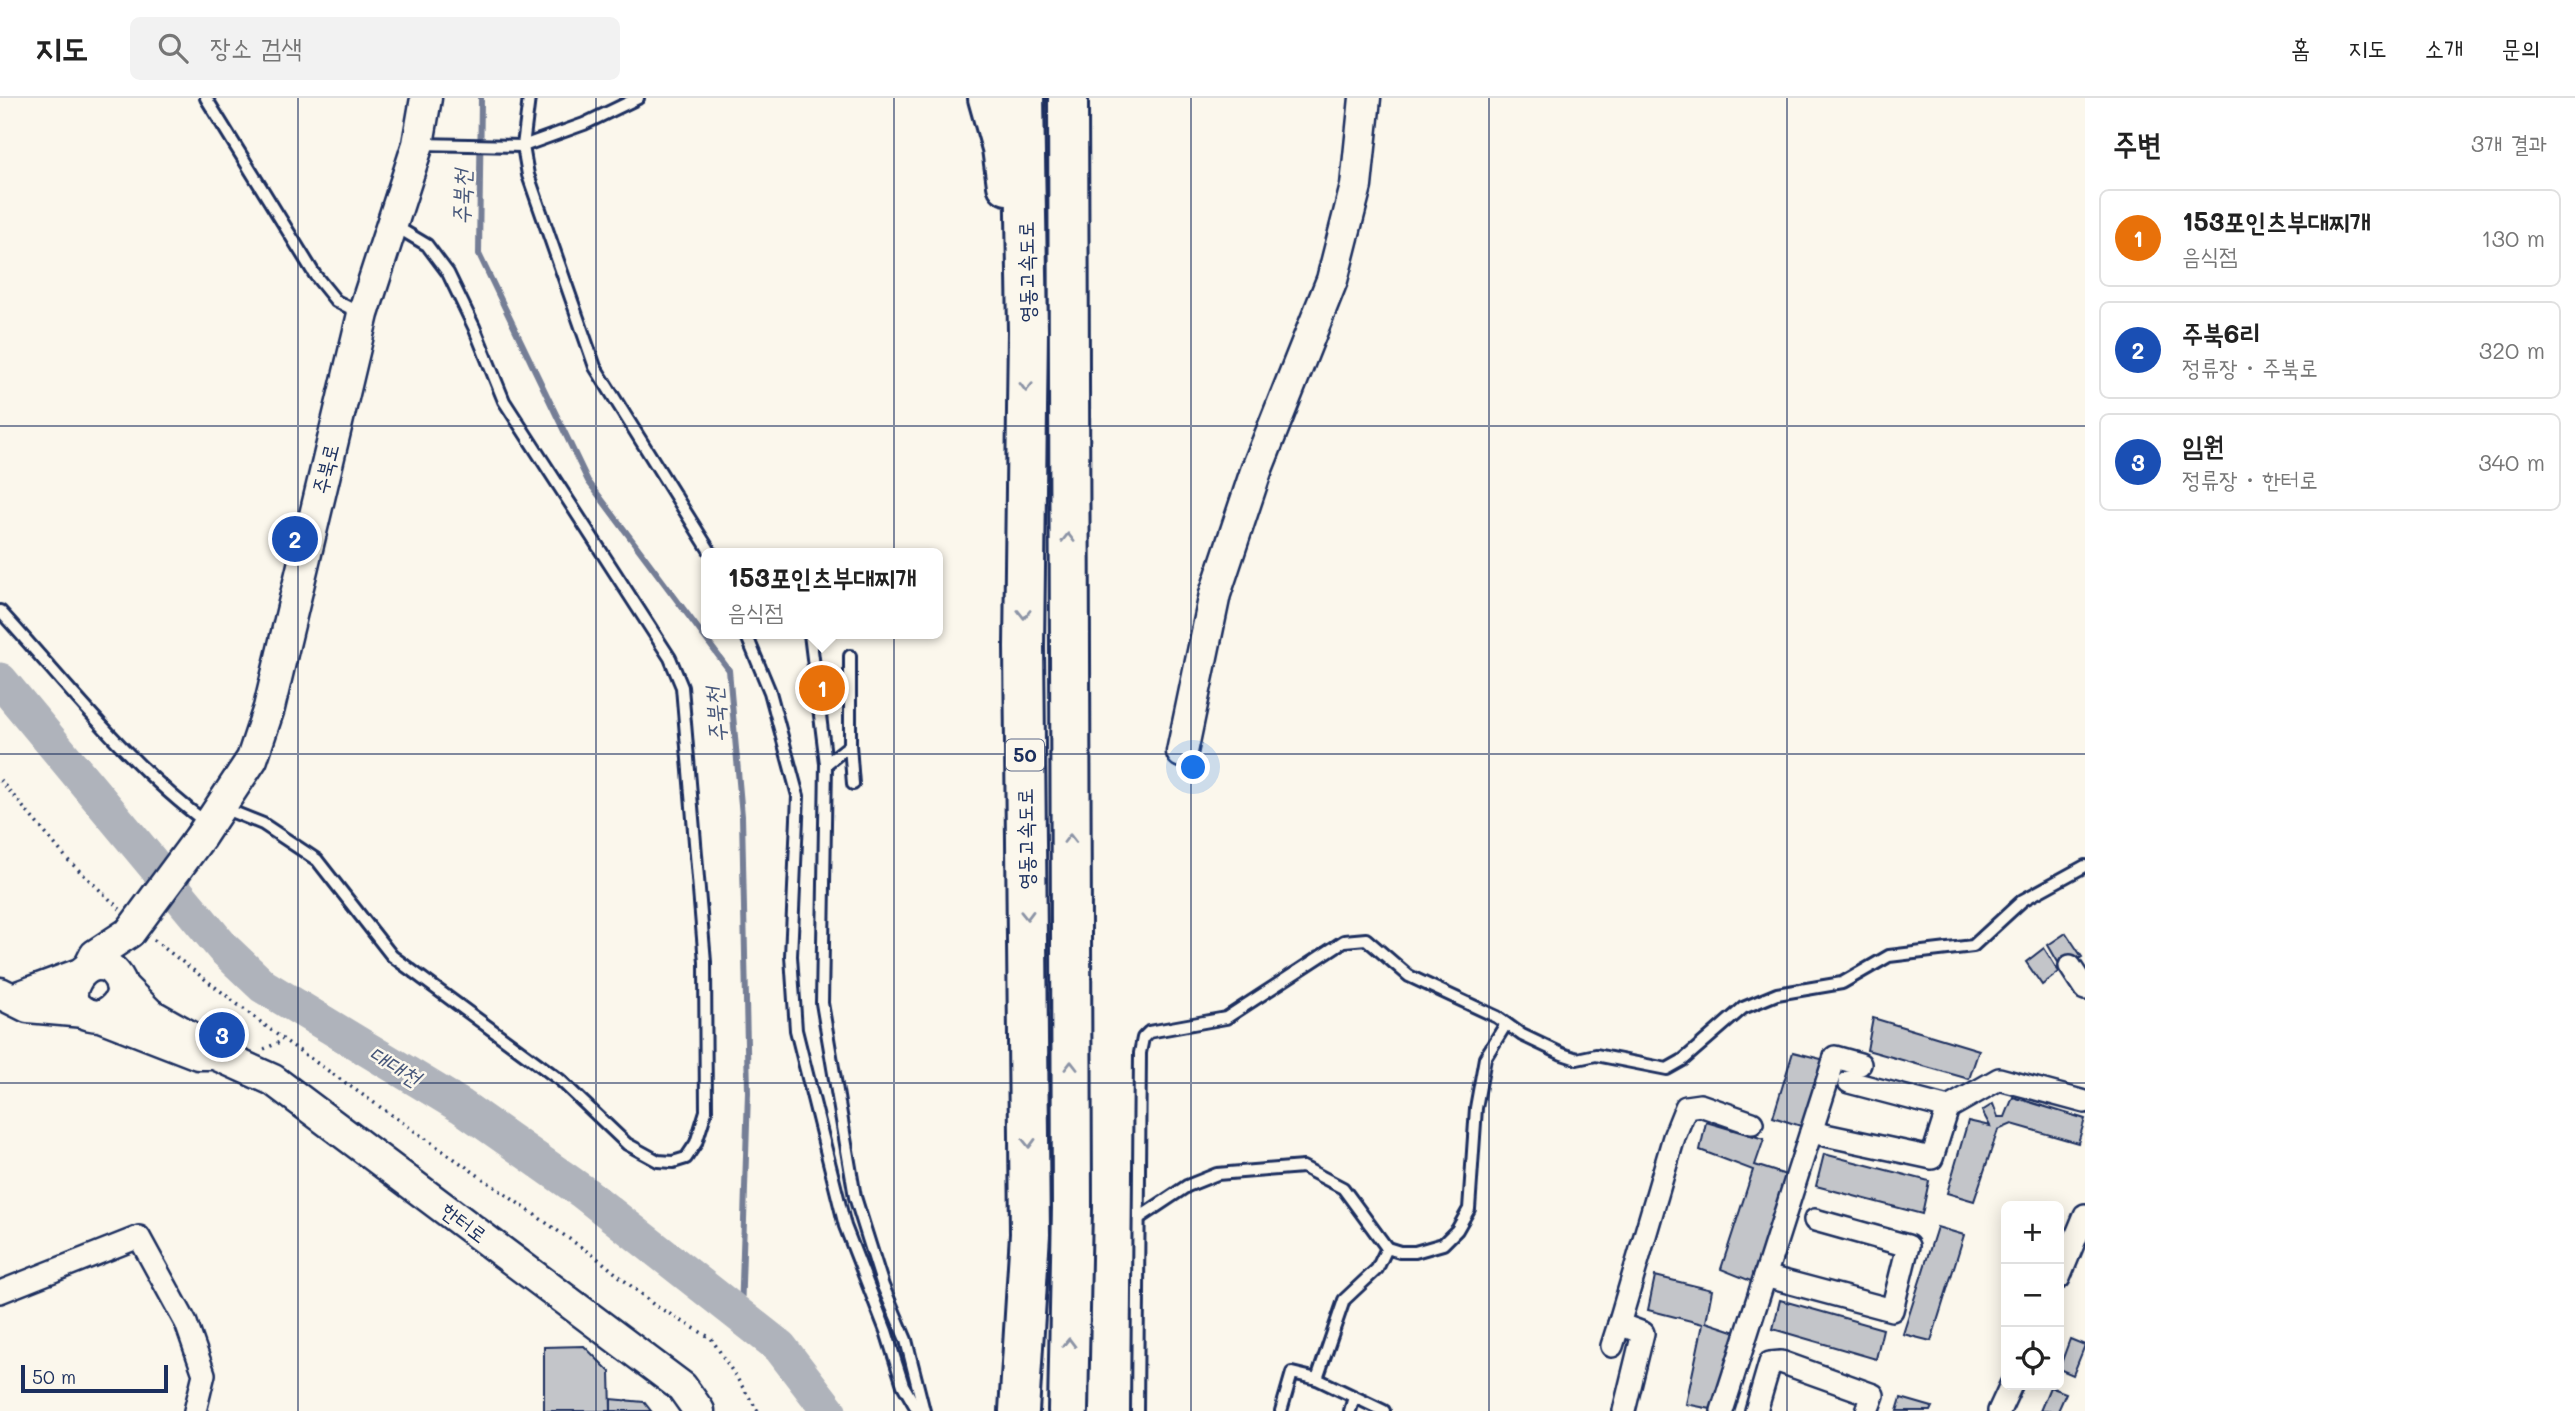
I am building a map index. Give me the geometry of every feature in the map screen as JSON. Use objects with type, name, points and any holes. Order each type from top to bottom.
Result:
[{"type":"highway","points":[[988,98],[1002,148],[1028,331]]},
{"type":"highway","name":"영동고속도로","points":[[1019,1411],[1030,1234],[1024,647],[1028,331],[1024,98]]},
{"type":"highway","name":"영동고속도로","points":[[1068,98],[1072,1208],[1068,1411]]},
{"type":"street","name":"주북로","points":[[83,971],[95,955],[133,926],[210,823],[251,759],[269,708],[363,314],[392,225],[428,145],[426,98]]},
{"type":"street","points":[[1182,752],[1215,594],[1256,471],[1332,280],[1356,186],[1366,98]]},
{"type":"street","name":"주북로","points":[[119,981],[117,962],[133,926]]},
{"type":"street","points":[[2070,966],[2085,989]]},
{"type":"street","points":[[105,967],[119,981],[122,993],[115,1008],[92,1014],[74,1000],[72,992],[83,971],[105,967]]},
{"type":"street","name":"한터로","points":[[8,995],[83,971]]},
{"type":"street","name":"한터로","points":[[119,981],[150,1014],[205,1044],[215,1054],[273,1080],[682,1387],[699,1411]]},
{"type":"street","name":"한터로","points":[[8,995],[28,1007],[92,1014],[198,1054],[215,1054]]},
{"type":"street","points":[[1721,1411],[1835,1057],[1854,1073],[1948,1108]]},
{"type":"street","points":[[1811,1132],[1932,1158],[1948,1108],[1999,1079],[2085,1102]]},
{"type":"street","points":[[1612,1346],[1674,1137],[1686,1107],[1700,1105],[1752,1123]]},
{"type":"street","points":[[2064,1273],[2077,1261],[2085,1214]]},
{"type":"street","points":[[1765,1276],[1892,1310],[1908,1246],[1815,1220]]},
{"type":"street","points":[[0,1292],[139,1237],[186,1323],[204,1374],[195,1411]]},
{"type":"street","points":[[1619,1324],[1643,1334],[1624,1411]]},
{"type":"street","points":[[1756,1411],[1770,1363],[1781,1362],[1873,1395],[1867,1411]]},
{"type":"street","points":[[1999,1411],[2009,1390]]},
{"type":"lane","points":[[206,98],[315,275],[336,301],[363,314]]},
{"type":"lane","points":[[529,98],[523,146],[528,175],[595,368],[708,548]]},
{"type":"lane","points":[[428,145],[523,146],[584,124],[638,98]]},
{"type":"lane","points":[[0,611],[126,753],[170,797],[210,823],[263,824],[317,860],[392,956],[559,1080],[626,1144],[659,1161],[673,1162],[686,1158],[696,1143],[706,1111],[707,1040],[705,962],[681,687],[670,658],[504,401],[474,327],[448,273],[427,245],[392,225]]},
{"type":"lane","points":[[748,639],[770,692],[798,796],[791,956],[796,1030],[845,1226],[886,1331],[903,1385],[918,1411]]},
{"type":"lane","points":[[811,639],[826,764],[822,1003],[855,1197],[883,1286],[906,1340],[924,1411]]},
{"type":"lane","points":[[850,656],[850,745],[853,783]]},
{"type":"lane","points":[[826,764],[850,745]]},
{"type":"lane","points":[[1137,1411],[1140,1053],[1143,1038],[1149,1032],[1226,1018],[1345,941],[1366,939],[1409,976],[1562,1054],[1577,1059],[1595,1055],[1667,1069],[1683,1060],[1743,1008],[1807,987],[1842,983],[1889,956],[1973,946],[2023,900],[2085,866]]},
{"type":"lane","points":[[1139,1217],[1188,1186],[1217,1174],[1303,1167],[1343,1188],[1387,1248],[1415,1252],[1443,1244],[1457,1230],[1469,1209],[1476,1108],[1485,1058],[1506,1024]]},
{"type":"lane","points":[[1317,1379],[1345,1300],[1377,1269],[1387,1248]]},
{"type":"lane","points":[[1280,1411],[1292,1373],[1317,1379],[1384,1411]]},
{"type":"lane","points":[[1350,1411],[1354,1397]]},
{"type":"path","points":[[0,780],[69,861],[133,926],[277,1036],[601,1261],[654,1306],[711,1338],[758,1411]]},
{"type":"building","points":[[2066,933],[2082,957],[2062,969],[2048,945]]},
{"type":"building","points":[[2044,948],[2059,972],[2042,985],[2026,962]]},
{"type":"building","points":[[1873,1018],[1979,1050],[1969,1079],[1867,1050]]},
{"type":"building","points":[[1793,1052],[1825,1060],[1804,1127],[1773,1117]]},
{"type":"building","points":[[2013,1097],[2085,1119],[2078,1143],[2012,1124],[1998,1130],[1974,1201],[1947,1193],[1968,1121],[1990,1126],[1982,1111],[1993,1104],[1998,1117],[2005,1117]]},
{"type":"building","points":[[1706,1122],[1764,1139],[1755,1165],[1786,1175],[1753,1282],[1721,1269],[1753,1170],[1700,1150]]},
{"type":"building","points":[[1824,1154],[1929,1181],[1922,1214],[1816,1186]]},
{"type":"building","points":[[1937,1227],[1964,1235],[1931,1341],[1903,1334]]},
{"type":"building","points":[[1655,1276],[1712,1290],[1706,1322],[1736,1332],[1716,1410],[1686,1404],[1703,1324],[1648,1310]]},
{"type":"building","points":[[1780,1300],[1883,1329],[1876,1359],[1773,1329]]},
{"type":"building","points":[[2070,1339],[2085,1345],[2073,1375],[2064,1371],[2064,1355]]},
{"type":"building","points":[[584,1346],[610,1372],[611,1411],[544,1411],[544,1347]]},
{"type":"building","points":[[2049,1390],[2066,1393],[2058,1411],[2040,1411]]},
{"type":"building","points":[[1901,1398],[1932,1407],[1930,1411],[1897,1411]]},
{"type":"building","points":[[611,1399],[644,1402],[651,1411],[611,1411]]},
{"type":"waterway","name":"주북천","points":[[481,98],[479,254],[588,481],[701,632]]},
{"type":"waterway","name":"주북천","points":[[706,639],[729,670],[742,816],[748,1092],[741,1316]]},
{"type":"waterway","name":"대대천","points":[[0,680],[223,948],[263,986],[461,1106],[583,1192],[780,1347],[829,1411]]},
{"type":"place","name":"주북6리","points":[[295,539]]},
{"type":"place","name":"153포인츠부대찌개","points":[[822,688]]},
{"type":"place","name":"임원","points":[[222,1035]]}]
